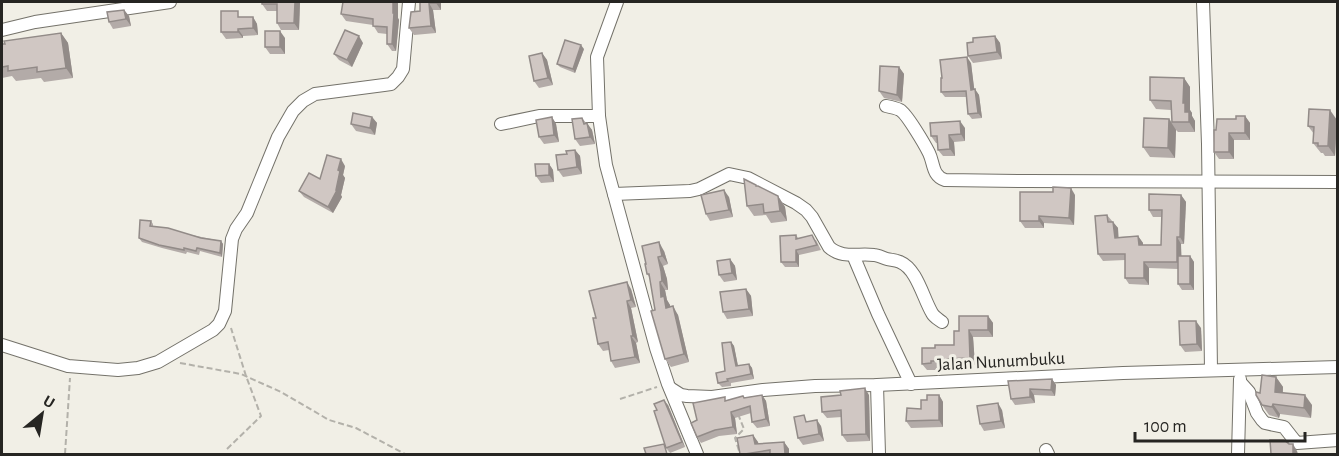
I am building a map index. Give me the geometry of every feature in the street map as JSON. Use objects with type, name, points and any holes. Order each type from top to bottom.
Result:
[{"type":"street","points":[[2,30],[35,22],[170,2]]},
{"type":"street","points":[[2,345],[68,366],[118,370],[138,368],[158,362],[213,330],[223,318],[225,310],[232,239],[247,213],[278,137],[293,111],[315,94],[371,88],[395,81],[403,69],[409,2]]},
{"type":"street","points":[[617,2],[597,57],[599,116],[606,165],[653,337],[669,386],[697,454]]},
{"type":"street","points":[[1203,2],[1209,181],[1211,370]]},
{"type":"street","points":[[886,106],[898,109],[906,115],[929,152],[936,174],[942,179],[1025,182],[1338,182]]},
{"type":"street","points":[[501,124],[539,116],[599,116]]},
{"type":"street","points":[[614,194],[690,191],[729,174],[748,178],[801,207],[812,217],[830,247],[837,253],[875,255],[904,264],[920,288],[932,314],[942,321]]},
{"type":"street","points":[[853,255],[911,384]]},
{"type":"street","name":"Jalan Nunumbuku","points":[[669,386],[681,394],[712,397],[814,386],[911,384],[1123,373],[1338,368]]},
{"type":"street","points":[[1238,454],[1242,369]]},
{"type":"street","points":[[1240,382],[1249,392],[1262,420],[1265,423],[1284,427],[1297,443],[1338,440]]},
{"type":"street","points":[[877,385],[879,454]]},
{"type":"path","points":[[225,310],[261,416],[227,449]]},
{"type":"path","points":[[162,360],[241,374],[281,392],[329,420],[356,428],[405,454]]},
{"type":"path","points":[[64,454],[70,375],[68,366]]},
{"type":"path","points":[[620,399],[669,386]]},
{"type":"path","points":[[733,394],[738,416],[744,429],[735,438],[740,454]]},
{"type":"building","points":[[262,2],[295,2],[294,23],[277,23],[277,4],[262,4]]},
{"type":"building","points":[[343,2],[393,2],[392,44],[387,44],[387,27],[373,26],[373,19],[341,14]]},
{"type":"building","points":[[420,2],[436,2],[429,3],[431,26],[409,28],[411,12],[420,11]]},
{"type":"building","points":[[124,10],[126,19],[109,22],[107,12]]},
{"type":"building","points":[[221,11],[238,11],[238,17],[253,17],[253,28],[238,29],[238,32],[221,32]]},
{"type":"building","points":[[345,30],[359,36],[347,60],[334,54]]},
{"type":"building","points":[[265,31],[280,31],[280,47],[265,47]]},
{"type":"building","points":[[61,33],[66,68],[37,72],[37,67],[8,71],[8,66],[2,67],[4,41]]},
{"type":"building","points":[[995,36],[997,52],[968,56],[967,43],[973,42],[973,38]]},
{"type":"building","points":[[565,40],[581,45],[573,69],[557,64]]},
{"type":"building","points":[[542,53],[548,78],[534,81],[529,56]]},
{"type":"building","points":[[967,57],[971,90],[975,89],[978,113],[968,114],[966,91],[941,92],[940,60]]},
{"type":"building","points":[[880,66],[899,67],[897,95],[879,91]]},
{"type":"building","points":[[1150,77],[1184,78],[1183,103],[1185,103],[1185,112],[1189,112],[1189,122],[1172,122],[1171,101],[1150,100]]},
{"type":"building","points":[[1309,109],[1330,110],[1328,146],[1318,146],[1318,143],[1313,143],[1314,127],[1308,126]]},
{"type":"building","points":[[353,113],[372,117],[370,128],[351,124]]},
{"type":"building","points":[[1236,116],[1245,116],[1245,133],[1229,133],[1229,152],[1214,152],[1214,130],[1216,130],[1217,119],[1236,119]]},
{"type":"building","points":[[552,117],[554,135],[539,137],[536,120]]},
{"type":"building","points":[[582,118],[584,124],[587,123],[590,137],[575,139],[572,119]]},
{"type":"building","points":[[1144,118],[1169,119],[1168,148],[1143,147]]},
{"type":"building","points":[[960,121],[961,134],[949,135],[950,149],[938,150],[937,136],[931,136],[930,123]]},
{"type":"building","points":[[575,150],[577,167],[558,170],[556,155],[567,154],[566,151]]},
{"type":"building","points":[[327,155],[341,159],[337,190],[328,207],[299,191],[309,173],[320,179]]},
{"type":"building","points":[[535,164],[549,164],[549,175],[536,176]]},
{"type":"building","points":[[744,179],[778,196],[780,211],[764,213],[763,204],[747,206]]},
{"type":"building","points":[[1053,187],[1071,188],[1069,218],[1039,216],[1039,221],[1020,221],[1020,192],[1053,192]]},
{"type":"building","points":[[724,190],[729,210],[706,214],[701,195]]},
{"type":"building","points":[[1149,194],[1181,195],[1177,262],[1144,262],[1144,278],[1125,278],[1125,254],[1098,254],[1095,216],[1107,215],[1108,222],[1113,222],[1115,238],[1138,236],[1139,245],[1161,245],[1162,210],[1149,210]]},
{"type":"building","points":[[140,220],[151,221],[150,226],[221,241],[220,253],[197,248],[196,251],[184,248],[184,250],[139,238]]},
{"type":"building","points":[[796,235],[796,239],[812,235],[817,245],[796,250],[796,262],[781,262],[780,236]]},
{"type":"building","points":[[659,242],[662,256],[658,257],[662,281],[660,282],[661,297],[664,296],[666,308],[673,306],[684,354],[665,359],[651,311],[655,310],[642,246]]},
{"type":"building","points":[[1178,256],[1190,256],[1190,284],[1178,284]]},
{"type":"building","points":[[730,259],[732,273],[719,275],[717,261]]},
{"type":"building","points":[[627,282],[631,300],[627,301],[635,357],[611,361],[608,342],[598,344],[593,318],[596,318],[589,291]]},
{"type":"building","points":[[746,289],[749,309],[723,312],[720,292]]},
{"type":"building","points":[[959,316],[988,316],[988,330],[969,330],[970,358],[931,361],[931,363],[922,364],[922,348],[954,345],[954,331],[959,331]]},
{"type":"building","points":[[1179,321],[1196,321],[1197,344],[1180,345]]},
{"type":"building","points":[[731,342],[736,366],[749,364],[751,374],[718,383],[716,373],[725,371],[722,343]]},
{"type":"building","points":[[1262,375],[1276,377],[1275,392],[1305,395],[1304,408],[1262,405],[1256,392],[1260,393]]},
{"type":"building","points":[[1052,379],[1051,390],[1030,389],[1030,397],[1011,399],[1008,381]]},
{"type":"building","points":[[865,388],[866,434],[842,435],[841,410],[822,412],[821,397],[841,395],[840,391]]},
{"type":"building","points":[[762,395],[766,419],[752,422],[750,406],[731,412],[733,427],[715,430],[697,437],[691,423],[697,420],[693,403],[725,397],[725,401],[743,396],[744,398]]},
{"type":"building","points":[[927,395],[939,395],[939,420],[906,421],[907,408],[921,409],[921,400],[927,400]]},
{"type":"building","points":[[664,400],[682,442],[666,448],[654,411],[657,410],[654,404]]},
{"type":"building","points":[[998,403],[1001,421],[980,424],[977,406]]},
{"type":"building","points":[[804,415],[806,422],[817,420],[819,434],[798,438],[794,417]]},
{"type":"building","points":[[753,435],[755,444],[784,442],[785,454],[770,454],[770,450],[740,454],[737,438]]},
{"type":"building","points":[[1270,440],[1284,440],[1293,444],[1293,454],[1271,454]]},
{"type":"building","points":[[664,444],[667,454],[646,454],[644,448]]}]
